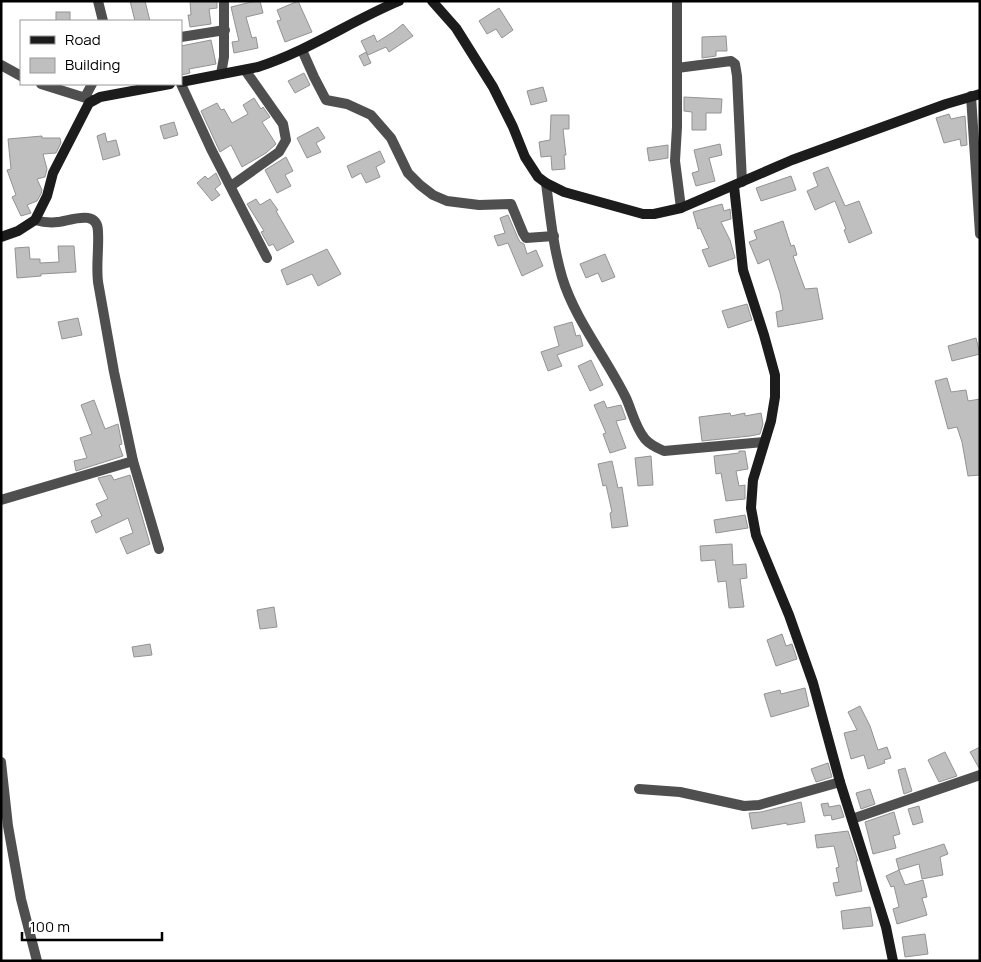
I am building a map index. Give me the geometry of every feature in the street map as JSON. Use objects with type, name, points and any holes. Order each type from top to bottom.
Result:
[{"type":"street","points":[[98,1],[103,20]]},
{"type":"street","points":[[221,74],[224,1]]},
{"type":"street","points":[[182,83],[270,64],[399,1]]},
{"type":"street","points":[[432,1],[456,28],[493,87],[527,161],[538,177],[564,192],[634,213],[654,214],[681,208],[792,160],[976,95],[980,234]]},
{"type":"street","points":[[677,1],[675,161],[681,208]]},
{"type":"street","points":[[182,37],[224,30]]},
{"type":"street","points":[[302,50],[326,100],[347,104],[371,115],[391,138],[408,173],[433,196],[447,201],[479,205],[512,204],[526,238],[554,236]]},
{"type":"street","points":[[677,68],[731,61],[735,64],[738,76],[738,184],[743,270],[775,375],[775,397],[771,421],[753,480],[751,508],[756,535],[789,615],[810,674],[840,782],[884,919],[893,961]]},
{"type":"street","points":[[1,65],[20,75]]},
{"type":"street","points":[[231,186],[279,152],[286,140],[283,124],[245,70]]},
{"type":"street","points":[[44,85],[88,98],[164,85]]},
{"type":"street","points":[[1,237],[23,228],[34,220],[47,196],[56,164],[88,98],[92,85]]},
{"type":"street","points":[[182,85],[211,149],[267,258]]},
{"type":"street","points":[[546,183],[562,278],[572,303],[626,398],[638,427],[645,438],[654,447],[664,451],[764,442]]},
{"type":"street","points":[[34,220],[56,222],[89,217],[97,223],[96,268],[114,372],[133,461],[159,549]]},
{"type":"street","points":[[1,500],[133,461]]},
{"type":"street","points":[[1,762],[8,826],[21,899],[37,961]]},
{"type":"street","points":[[852,820],[980,775]]},
{"type":"street","points":[[639,789],[680,792],[744,806],[759,805],[840,782]]},
{"type":"building","points":[[130,1],[145,1],[150,20],[135,20]]},
{"type":"building","points":[[190,1],[217,1],[217,8],[209,9],[211,24],[190,27],[188,15],[191,15]]},
{"type":"building","points":[[260,1],[263,13],[246,17],[252,38],[256,37],[258,48],[234,53],[232,42],[239,41],[231,7]]},
{"type":"building","points":[[298,1],[312,32],[285,42],[277,21],[281,20],[277,10]]},
{"type":"building","points":[[499,8],[513,30],[502,38],[496,29],[487,34],[479,21]]},
{"type":"building","points":[[56,12],[70,12],[70,20],[56,20]]},
{"type":"building","points":[[403,24],[413,36],[389,52],[386,47],[368,55],[361,41],[374,35],[377,42]]},
{"type":"building","points":[[726,36],[727,51],[716,51],[716,56],[702,58],[702,37]]},
{"type":"building","points":[[211,40],[216,64],[189,69],[190,73],[182,75],[182,46]]},
{"type":"building","points":[[366,52],[371,63],[364,66],[359,56]]},
{"type":"building","points":[[304,73],[310,85],[295,93],[288,81]]},
{"type":"building","points":[[543,87],[547,101],[531,105],[527,91]]},
{"type":"building","points":[[684,97],[722,99],[721,113],[706,113],[706,130],[692,130],[692,112],[684,111]]},
{"type":"building","points":[[254,98],[261,109],[263,107],[270,117],[262,122],[276,144],[266,153],[242,167],[231,145],[220,152],[201,111],[217,103],[221,110],[224,109],[232,123],[248,114],[243,105]]},
{"type":"building","points":[[949,114],[951,119],[965,116],[967,145],[961,146],[960,139],[944,143],[936,118]]},
{"type":"building","points":[[551,115],[569,115],[569,129],[563,129],[566,155],[564,155],[565,169],[552,170],[551,156],[541,157],[539,142],[550,140]]},
{"type":"building","points":[[174,122],[178,135],[164,139],[160,126]]},
{"type":"building","points":[[318,127],[325,138],[316,143],[321,152],[307,158],[297,138]]},
{"type":"building","points":[[105,133],[107,142],[116,140],[120,155],[103,160],[97,136]]},
{"type":"building","points":[[42,136],[42,138],[60,138],[61,143],[56,153],[43,154],[47,169],[45,177],[37,179],[42,190],[41,194],[37,201],[27,205],[31,213],[21,216],[12,197],[16,195],[7,170],[11,169],[8,139]]},
{"type":"building","points":[[720,144],[722,155],[709,158],[715,181],[696,186],[692,173],[699,171],[694,150]]},
{"type":"building","points":[[668,145],[668,158],[649,161],[647,148]]},
{"type":"building","points":[[380,151],[385,162],[376,167],[380,177],[366,183],[361,173],[352,178],[347,166]]},
{"type":"building","points":[[286,157],[293,171],[285,175],[291,186],[277,193],[265,170]]},
{"type":"building","points":[[828,167],[845,206],[859,201],[872,233],[849,243],[844,230],[846,229],[835,201],[815,210],[807,191],[818,186],[813,173]]},
{"type":"building","points":[[216,173],[221,184],[215,189],[220,195],[212,201],[197,183],[205,176],[208,179]]},
{"type":"building","points":[[791,176],[796,190],[761,201],[756,188]]},
{"type":"building","points":[[256,199],[260,205],[270,199],[278,210],[276,211],[294,242],[277,251],[273,244],[269,246],[261,232],[264,231],[247,204]]},
{"type":"building","points":[[722,204],[724,211],[730,209],[731,219],[721,222],[730,240],[735,258],[709,267],[702,250],[709,248],[700,228],[698,229],[693,212]]},
{"type":"building","points":[[508,215],[520,242],[524,244],[527,254],[536,250],[543,266],[522,276],[508,243],[498,246],[494,236],[505,233],[500,218]]},
{"type":"building","points":[[783,221],[791,246],[794,245],[797,255],[793,256],[805,289],[817,288],[823,319],[778,327],[776,312],[783,310],[780,293],[769,259],[758,264],[749,242],[757,239],[754,231]]},
{"type":"building","points":[[58,246],[74,246],[76,272],[41,274],[41,276],[17,278],[15,248],[29,247],[30,259],[40,259],[40,263],[59,262]]},
{"type":"building","points":[[327,249],[341,274],[318,286],[312,274],[287,285],[281,270]]},
{"type":"building","points":[[605,254],[615,277],[602,282],[598,273],[586,278],[580,264]]},
{"type":"building","points":[[747,304],[752,320],[728,328],[722,311]]},
{"type":"building","points":[[78,318],[82,335],[62,339],[58,322]]},
{"type":"building","points":[[572,322],[576,336],[580,335],[583,346],[557,355],[562,366],[548,371],[541,352],[559,346],[554,327]]},
{"type":"building","points":[[976,338],[980,354],[952,361],[948,346]]},
{"type":"building","points":[[591,360],[603,385],[590,391],[578,366]]},
{"type":"building","points":[[947,378],[951,392],[966,390],[968,401],[980,399],[980,475],[968,476],[962,442],[957,427],[948,429],[935,381]]},
{"type":"building","points":[[94,400],[105,429],[118,424],[122,444],[119,445],[123,456],[76,471],[74,461],[87,458],[80,438],[92,434],[81,405]]},
{"type":"building","points":[[604,401],[607,408],[621,405],[626,419],[616,421],[626,448],[610,453],[603,434],[606,433],[594,405]]},
{"type":"building","points":[[730,413],[731,416],[745,413],[745,416],[761,413],[763,424],[760,434],[702,441],[699,417]]},
{"type":"building","points":[[739,451],[745,451],[748,469],[736,471],[739,486],[745,485],[745,499],[726,501],[721,473],[716,474],[714,456],[739,453]]},
{"type":"building","points":[[651,456],[653,485],[638,486],[635,458]]},
{"type":"building","points":[[612,461],[618,488],[622,487],[628,526],[612,528],[610,513],[612,512],[606,485],[603,486],[598,464]]},
{"type":"building","points":[[111,475],[114,480],[130,475],[150,544],[127,554],[120,538],[133,533],[128,518],[96,533],[91,521],[102,516],[96,504],[108,499],[98,478]]},
{"type":"building","points":[[745,515],[748,528],[716,533],[714,520]]},
{"type":"building","points":[[732,544],[733,565],[746,564],[747,578],[740,579],[744,607],[729,608],[726,581],[718,582],[715,560],[701,561],[700,546]]},
{"type":"building","points":[[274,607],[277,627],[260,629],[257,610]]},
{"type":"building","points":[[782,634],[786,646],[792,644],[797,659],[776,666],[767,640]]},
{"type":"building","points":[[150,644],[152,655],[134,657],[132,647]]},
{"type":"building","points":[[805,688],[809,706],[771,717],[764,694],[780,690],[781,694]]},
{"type":"building","points":[[860,706],[870,726],[878,750],[887,747],[891,758],[884,760],[885,763],[868,769],[864,755],[851,759],[844,733],[857,730],[848,712]]},
{"type":"building","points":[[980,747],[980,768],[979,768],[970,752]]},
{"type":"building","points":[[945,752],[957,776],[939,782],[928,760]]},
{"type":"building","points":[[828,763],[832,777],[816,782],[811,769]]},
{"type":"building","points":[[905,768],[912,791],[904,794],[898,770]]},
{"type":"building","points":[[870,789],[875,804],[861,809],[856,793]]},
{"type":"building","points":[[801,802],[805,822],[752,829],[749,813],[761,812]]},
{"type":"building","points":[[828,803],[829,807],[840,805],[844,817],[832,820],[831,815],[824,816],[821,804]]},
{"type":"building","points":[[919,806],[923,822],[913,825],[908,809]]},
{"type":"building","points":[[894,812],[900,834],[893,836],[896,848],[873,854],[865,822]]},
{"type":"building","points":[[848,831],[858,861],[856,861],[862,891],[836,896],[833,883],[839,882],[836,868],[839,867],[834,846],[817,848],[815,835]]},
{"type":"building","points":[[944,844],[948,854],[940,857],[943,875],[922,879],[919,864],[899,870],[896,859]]},
{"type":"building","points":[[899,870],[905,885],[923,880],[927,897],[922,898],[927,915],[897,924],[893,909],[899,907],[894,886],[891,887],[886,876]]},
{"type":"building","points":[[870,907],[873,926],[843,929],[841,911]]},
{"type":"building","points":[[925,934],[928,954],[905,957],[902,937]]}]
